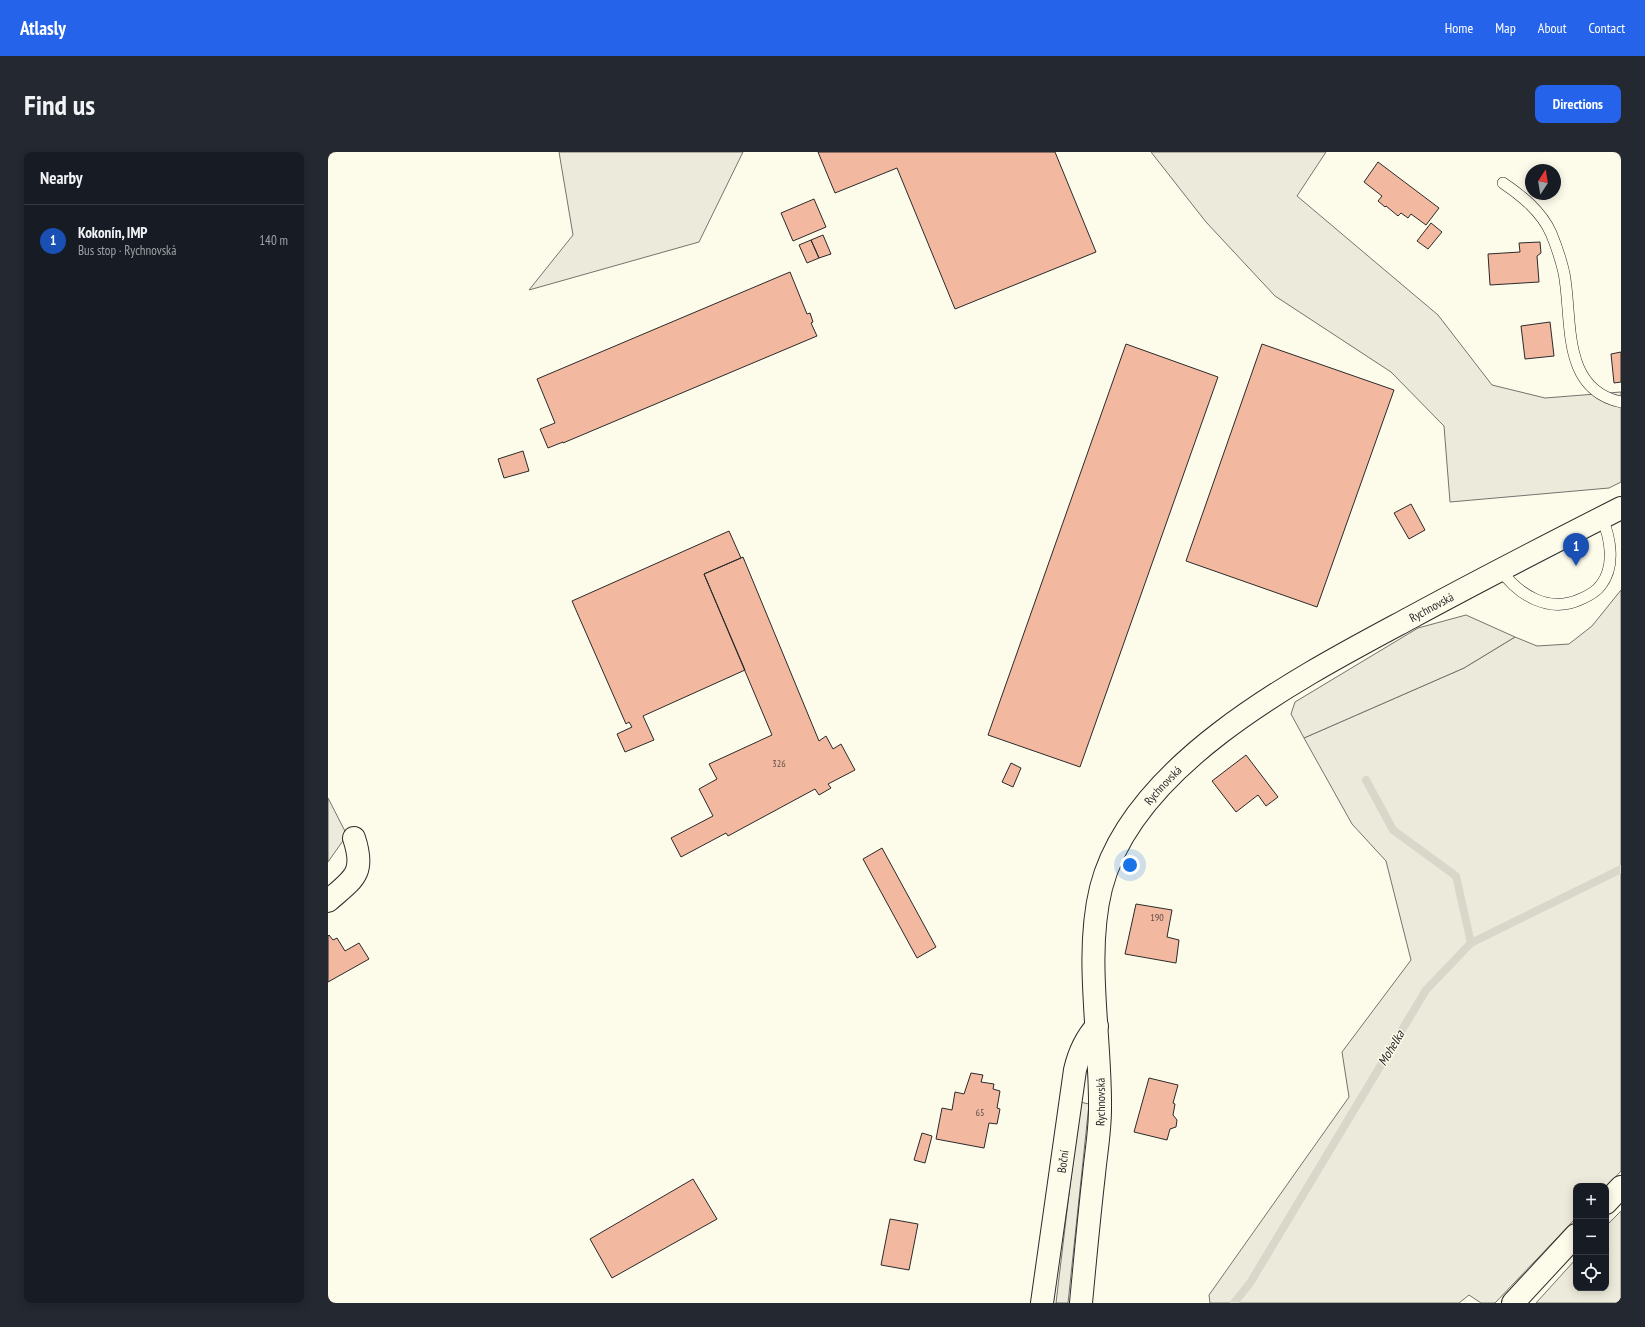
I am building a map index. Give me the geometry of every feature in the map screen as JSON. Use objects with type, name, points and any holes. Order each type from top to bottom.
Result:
[{"type":"street","name":"Rychnovská","points":[[1080,1303],[1100,1113],[1094,955],[1101,890],[1107,868],[1116,846],[1140,811],[1172,776],[1209,743],[1267,699],[1317,668],[1500,569],[1612,513]]},
{"type":"street","points":[[328,901],[354,878],[360,855],[354,838]]},
{"type":"street","name":"Boční","points":[[1042,1303],[1074,1070],[1085,1042],[1097,1026]]},
{"type":"street","points":[[1609,1200],[1621,1187]]},
{"type":"street","points":[[1513,1303],[1573,1238]]},
{"type":"lane","points":[[1503,182],[1520,194],[1534,208],[1551,233],[1564,274],[1573,354],[1582,374],[1591,386],[1601,394],[1621,402]]},
{"type":"lane","points":[[1500,569],[1509,583],[1522,593],[1542,602],[1561,604],[1576,602],[1590,595],[1601,585],[1610,560],[1608,532],[1612,513]]},
{"type":"shaded area","points":[[559,152],[743,152],[699,242],[529,290],[573,235]]},
{"type":"shaded area","points":[[1151,152],[1326,152],[1297,196],[1438,315],[1492,385],[1545,398],[1621,392],[1621,482],[1609,488],[1450,502],[1444,426],[1391,372],[1275,296],[1206,222]]},
{"type":"shaded area","points":[[1621,590],[1621,1171],[1609,1184],[1573,1183],[1573,1221],[1495,1303],[1481,1303],[1469,1295],[1459,1303],[1210,1303],[1209,1295],[1349,1097],[1342,1052],[1411,960],[1386,861],[1352,824],[1304,738],[1464,668],[1515,637],[1537,646],[1569,644],[1592,626]]},
{"type":"shaded area","points":[[1466,615],[1515,637],[1464,668],[1304,738],[1291,714],[1295,702],[1418,628]]},
{"type":"shaded area","points":[[328,798],[347,835],[328,862]]},
{"type":"shaded area","points":[[1080,1102],[1089,1104],[1068,1303],[1056,1303]]},
{"type":"shaded area","points":[[1621,1211],[1621,1303],[1536,1303],[1573,1262],[1573,1291],[1609,1291],[1609,1223]]},
{"type":"building","points":[[818,152],[1055,152],[1096,252],[955,309],[897,168],[835,193]]},
{"type":"building","points":[[1378,162],[1439,208],[1426,225],[1411,214],[1408,218],[1401,213],[1398,216],[1378,201],[1382,196],[1364,182]]},
{"type":"building","points":[[814,199],[826,227],[793,241],[781,213]]},
{"type":"building","points":[[1431,223],[1442,232],[1428,249],[1417,241]]},
{"type":"building","points":[[823,235],[831,254],[819,258],[811,240]]},
{"type":"building","points":[[811,240],[819,258],[807,263],[799,245]]},
{"type":"building","points":[[1540,242],[1541,253],[1537,256],[1539,282],[1490,285],[1488,254],[1520,252],[1519,243]]},
{"type":"building","points":[[790,272],[807,314],[810,313],[813,322],[811,323],[817,336],[548,448],[540,429],[555,423],[537,379]]},
{"type":"building","points":[[1550,322],[1554,356],[1525,359],[1521,326]]},
{"type":"building","points":[[1126,344],[1218,377],[1080,767],[988,735]]},
{"type":"building","points":[[1262,344],[1394,390],[1317,607],[1186,561]]},
{"type":"building","points":[[1621,352],[1621,382],[1614,383],[1611,354]]},
{"type":"building","points":[[523,451],[529,471],[504,478],[498,459]]},
{"type":"building","points":[[1411,504],[1425,530],[1409,539],[1394,513]]},
{"type":"building","points":[[729,531],[741,558],[704,574],[745,670],[643,716],[654,740],[625,752],[617,734],[632,727],[629,722],[626,724],[572,601]]},
{"type":"building","points":[[743,557],[819,741],[826,736],[833,749],[841,744],[855,770],[828,784],[831,788],[819,795],[815,789],[728,836],[726,833],[681,857],[671,838],[713,816],[699,789],[717,779],[709,764],[772,735],[704,574]]},
{"type":"building","points":[[1246,755],[1278,797],[1266,806],[1258,795],[1236,812],[1212,781]]},
{"type":"building","points":[[1011,763],[1021,768],[1013,787],[1002,782]]},
{"type":"building","points":[[882,848],[936,947],[917,958],[863,859]]},
{"type":"building","points":[[1136,904],[1172,910],[1167,937],[1179,940],[1176,963],[1125,954]]},
{"type":"building","points":[[329,935],[333,940],[337,938],[345,951],[359,943],[369,959],[328,982],[328,936]]},
{"type":"building","points":[[971,1073],[983,1075],[981,1082],[994,1084],[993,1089],[1000,1091],[997,1108],[1000,1109],[997,1124],[989,1123],[984,1148],[936,1139],[942,1108],[952,1110],[955,1092],[964,1094]]},
{"type":"building","points":[[1149,1078],[1178,1085],[1173,1103],[1175,1104],[1173,1115],[1177,1120],[1176,1127],[1170,1129],[1167,1140],[1134,1132]]},
{"type":"building","points":[[922,1133],[932,1136],[925,1163],[914,1160]]},
{"type":"building","points":[[693,1179],[717,1219],[612,1278],[590,1239]]},
{"type":"building","points":[[890,1219],[918,1224],[909,1270],[881,1265]]},
{"type":"waterway","points":[[1366,780],[1393,830],[1456,876],[1471,943]]},
{"type":"waterway","name":"Mohelka","points":[[1234,1303],[1250,1283],[1426,990],[1471,943],[1621,869]]},
{"type":"place","name":"Kokonín, IMP","points":[[1576,566]]}]
